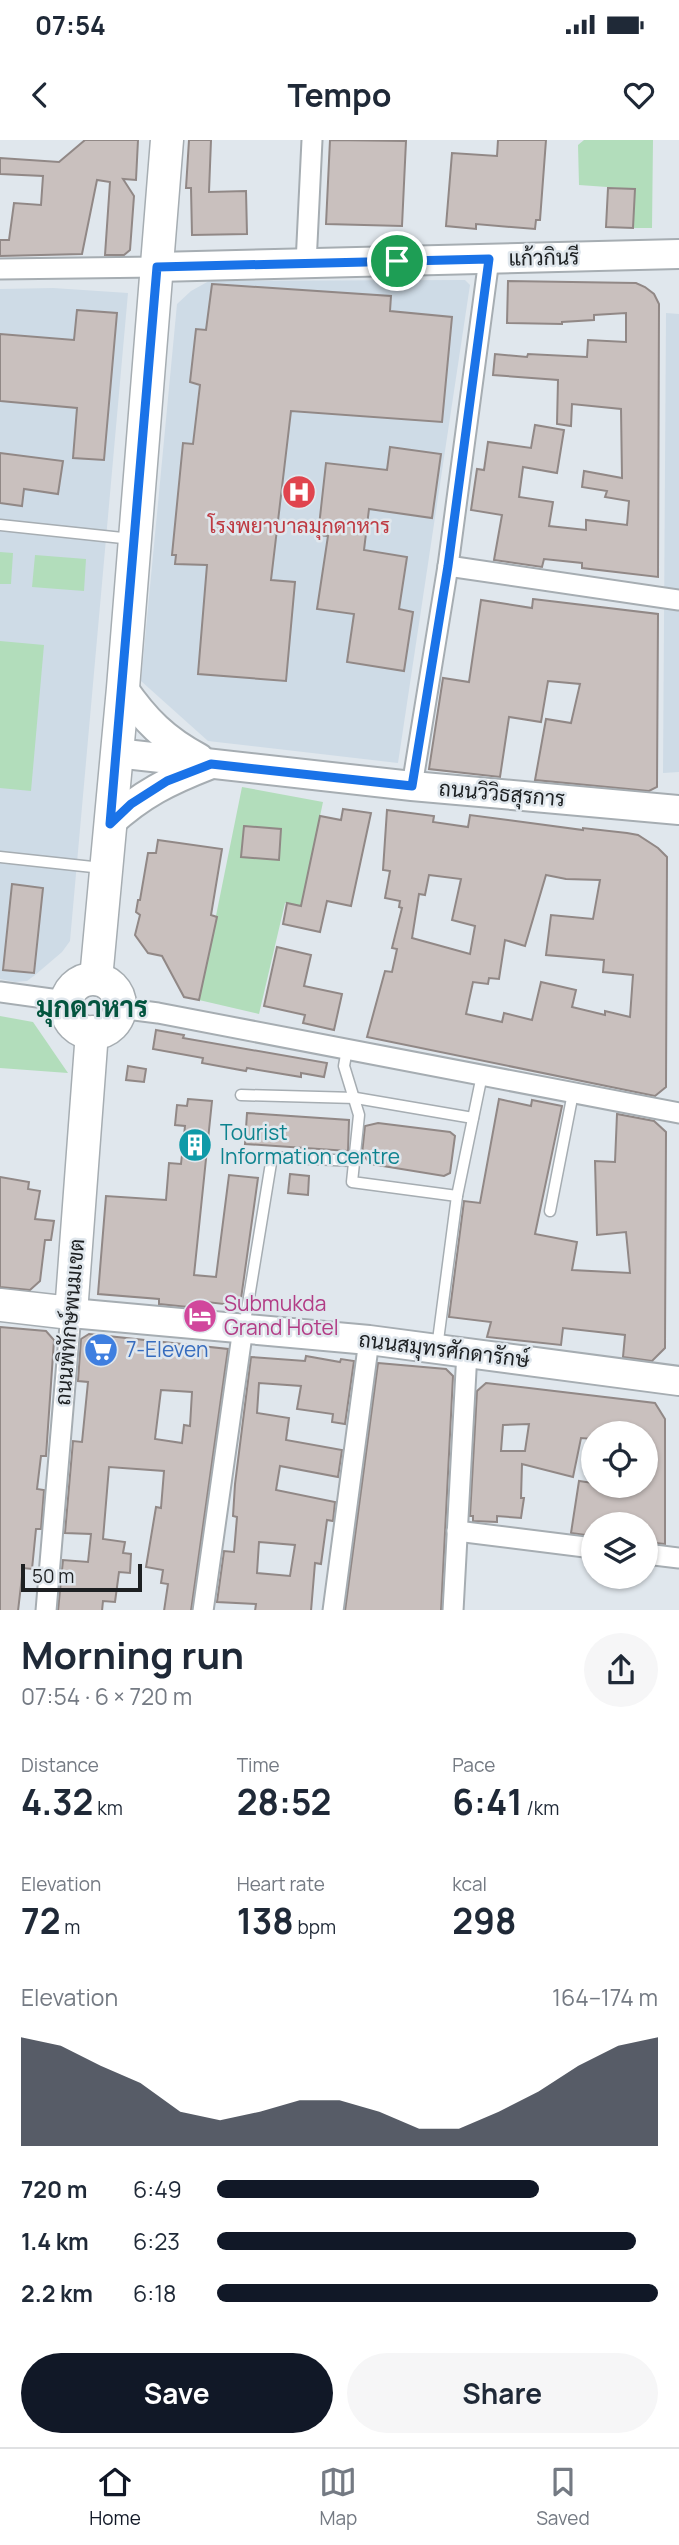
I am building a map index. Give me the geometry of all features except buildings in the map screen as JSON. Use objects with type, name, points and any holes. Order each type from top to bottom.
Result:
[{"type":"main road","points":[[96,979],[167,140]]},
{"type":"main road","points":[[96,979],[109,984],[115,991],[119,1007],[115,1021],[108,1028],[92,1032],[78,1028],[70,1021],[66,1012],[66,1001],[72,987],[80,982],[96,979]]},
{"type":"main road","name":"ถนนพิทักษ์พนมเขต","points":[[71,1313],[92,1032]]},
{"type":"main road","name":"ถนนสมุทรศักดารักษ์","points":[[0,1306],[71,1313]]},
{"type":"street","points":[[306,264],[312,140]]},
{"type":"street","name":"แก้วกินรี","points":[[157,267],[679,254]]},
{"type":"street","points":[[412,786],[448,566],[489,259]]},
{"type":"street","points":[[0,269],[157,267]]},
{"type":"street","points":[[448,566],[679,600]]},
{"type":"street","points":[[122,688],[142,716],[176,746],[211,764]]},
{"type":"street","name":"ถนนวิวิธสุรการ","points":[[116,753],[412,786],[679,808]]},
{"type":"street","points":[[110,824],[131,804],[167,781],[211,764]]},
{"type":"street","points":[[679,808],[679,825]]},
{"type":"street","points":[[0,992],[66,1001]]},
{"type":"street","points":[[119,1007],[679,1113]]},
{"type":"street","name":"ถนนสมุทรศักดารักษ์","points":[[71,1313],[369,1340],[679,1381]]},
{"type":"street","name":"ถนนพิทักษ์พนมเขต","points":[[46,1610],[71,1313]]},
{"type":"street","points":[[202,1610],[243,1328]]},
{"type":"street","points":[[333,1610],[369,1340]]},
{"type":"street","points":[[453,1610],[467,1352]]},
{"type":"street","points":[[457,1531],[581,1546]]},
{"type":"street","points":[[658,1555],[679,1558]]},
{"type":"lane","points":[[0,525],[135,539]]},
{"type":"lane","points":[[0,857],[106,868]]},
{"type":"lane","points":[[347,1049],[344,1066],[356,1098],[359,1115],[352,1182],[457,1196]]},
{"type":"lane","points":[[437,1348],[457,1196],[482,1076]]},
{"type":"lane","points":[[550,1211],[573,1093]]},
{"type":"lane","points":[[241,1095],[356,1098],[474,1118]]},
{"type":"lane","points":[[243,1328],[272,1157],[354,1161]]},
{"type":"shaded area","name":"โรงพยาบาลมุกดาหาร","points":[[465,280],[470,285],[398,763],[208,741],[141,681],[177,304],[191,291],[209,281]]},
{"type":"shaded area","points":[[53,288],[128,293],[70,941],[62,952],[27,981],[15,982],[0,979],[0,289]]},
{"type":"shaded area","points":[[666,313],[679,314],[679,772],[663,773]]},
{"type":"green space","points":[[584,140],[653,140],[652,228],[633,228],[635,189],[579,185],[578,145]]},
{"type":"green space","points":[[0,552],[13,553],[11,584],[0,584]]},
{"type":"green space","points":[[35,555],[86,559],[84,591],[32,587]]},
{"type":"green space","points":[[0,641],[44,645],[31,791],[0,788]]},
{"type":"green space","points":[[242,787],[323,802],[301,906],[285,903],[259,1014],[199,1000]]},
{"type":"green space","points":[[0,1016],[33,1022],[68,1073],[0,1068]]},
{"type":"place","name":"โรงพยาบาลมุกดาหาร","points":[[299,492]]},
{"type":"place","name":"Tourist Information centre","points":[[195,1145]]},
{"type":"place","name":"Submukda Grand Hotel","points":[[200,1316]]},
{"type":"place","name":"7-Eleven","points":[[101,1350]]},
{"type":"district","name":"มุกดาหาร","points":[[92,1007]]},
{"type":"route","points":[[489,259],[448,566],[412,786],[211,764],[167,781],[131,804],[110,824],[157,267],[397,261],[489,259]]}]
